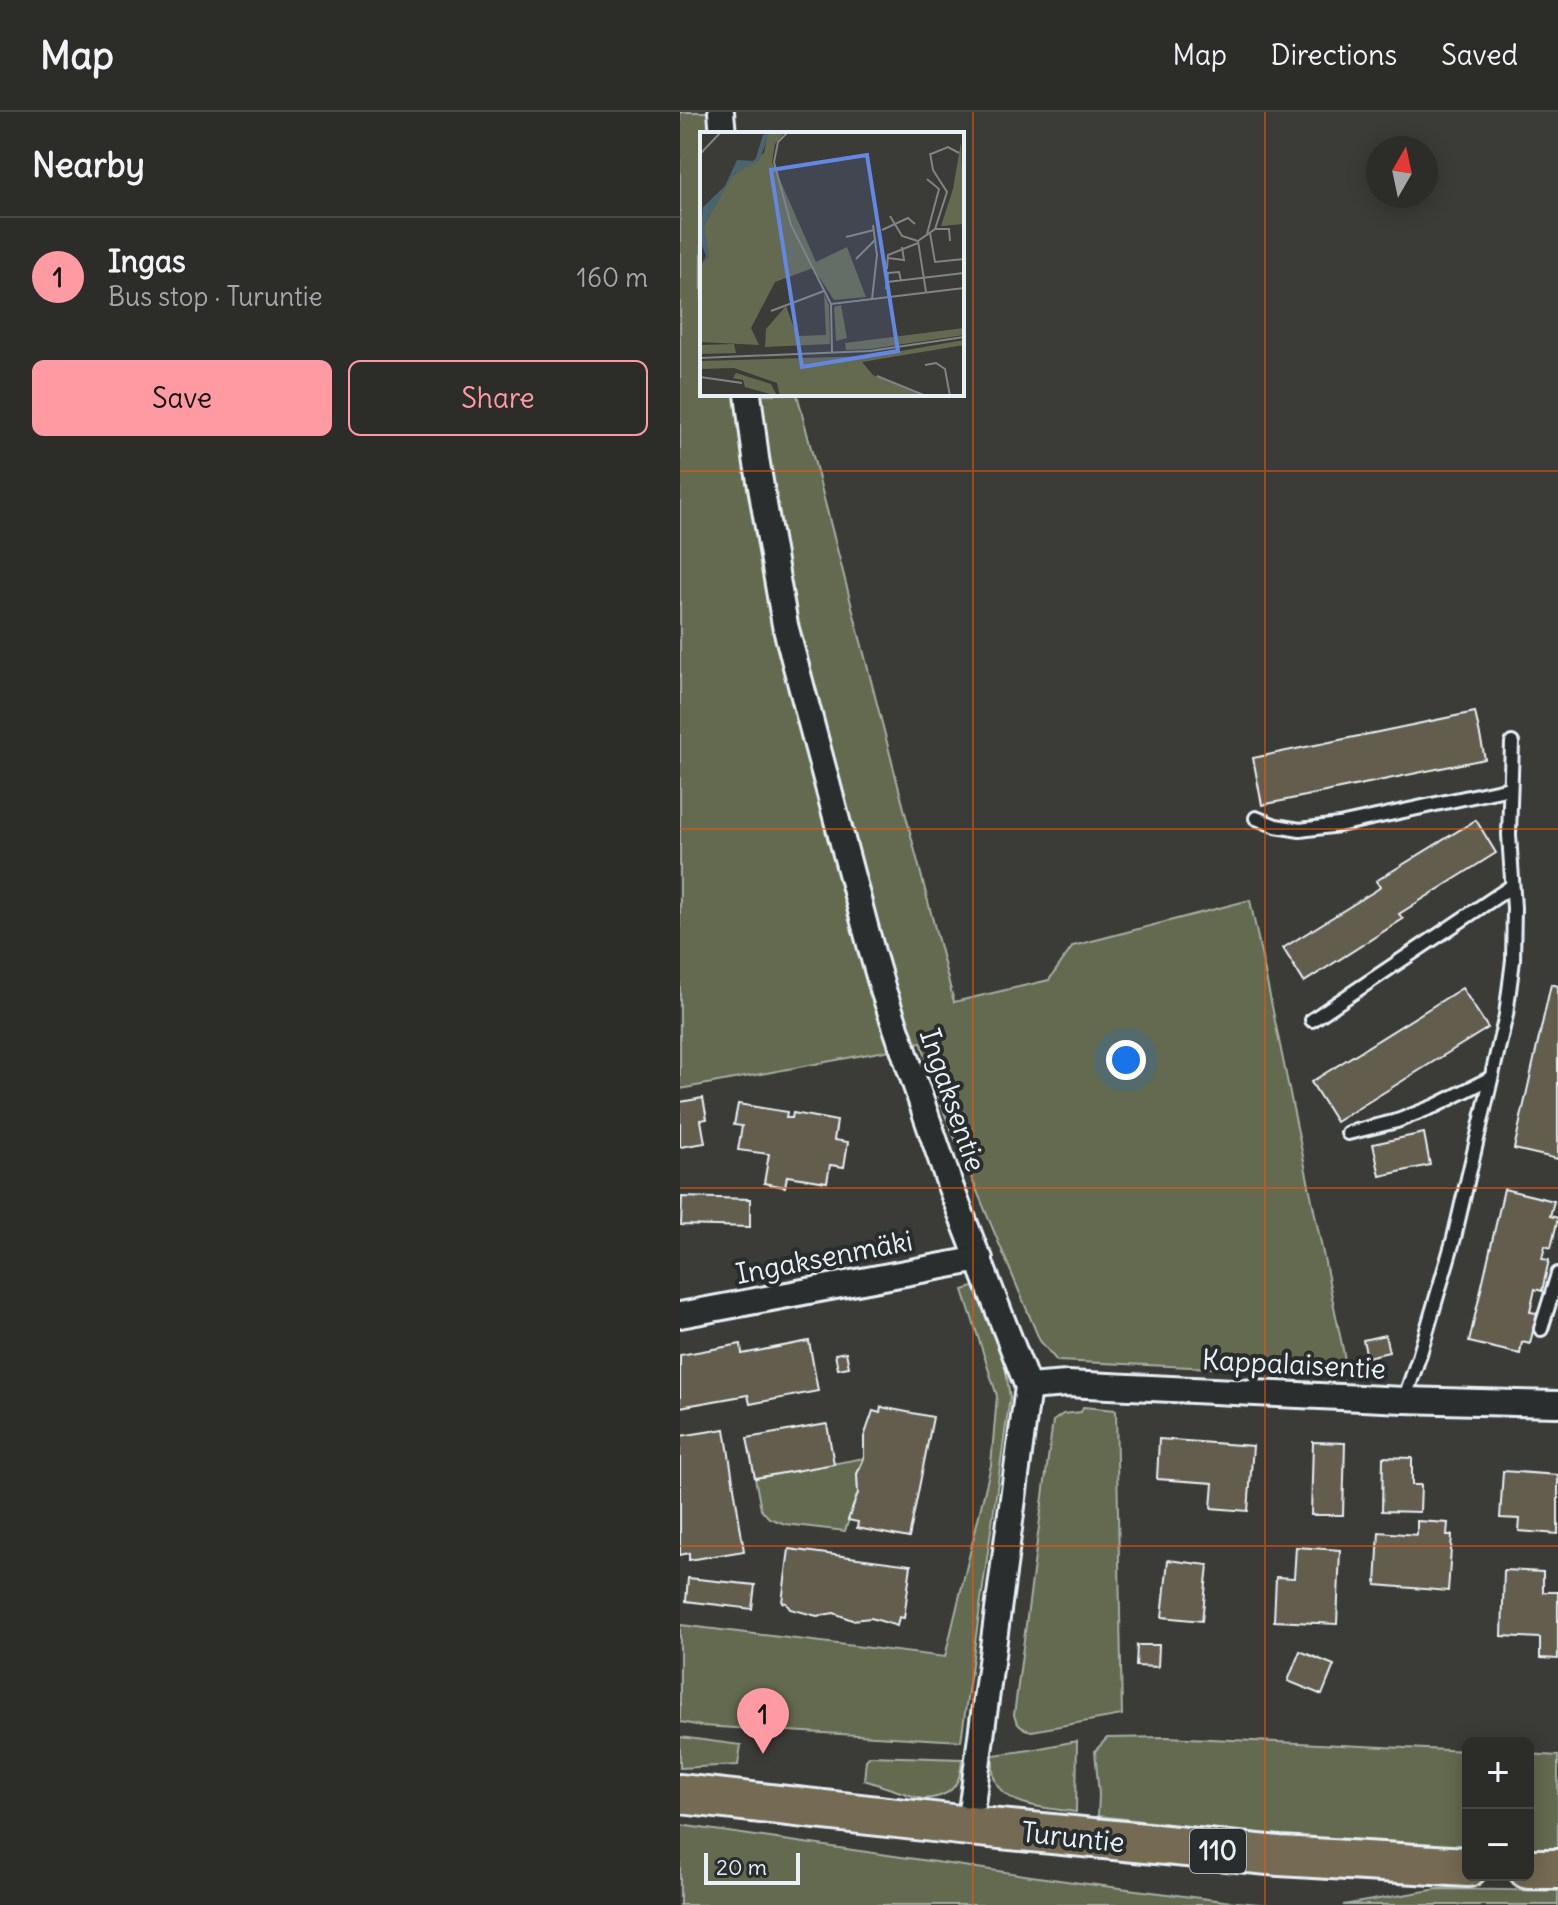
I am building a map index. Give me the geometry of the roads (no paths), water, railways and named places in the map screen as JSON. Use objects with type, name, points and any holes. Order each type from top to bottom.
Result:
[{"type":"main road","name":"Turuntie","points":[[680,1794],[1279,1856],[1462,1867]]},
{"type":"main road","points":[[1534,1869],[1558,1869]]},
{"type":"street","points":[[721,112],[723,132]]},
{"type":"street","name":"Ingaksentie","points":[[748,396],[785,625],[872,952],[951,1188],[1028,1387],[969,1826]]},
{"type":"street","name":"Ingaksenmäki","points":[[680,1315],[980,1259]]},
{"type":"street","name":"Kappalaisentie","points":[[1028,1387],[1067,1384],[1558,1404]]},
{"type":"lane","points":[[1404,1400],[1454,1238],[1506,1015],[1513,960],[1514,908],[1509,835],[1512,743]]},
{"type":"lane","points":[[1256,818],[1276,826],[1300,830],[1326,827],[1510,788]]},
{"type":"lane","points":[[1312,1020],[1512,886]]},
{"type":"lane","points":[[1348,1133],[1397,1121],[1491,1078]]},
{"type":"lane","points":[[1541,1329],[1558,1274]]},
{"type":"place","name":"Ingas","points":[[763,1754]]}]
